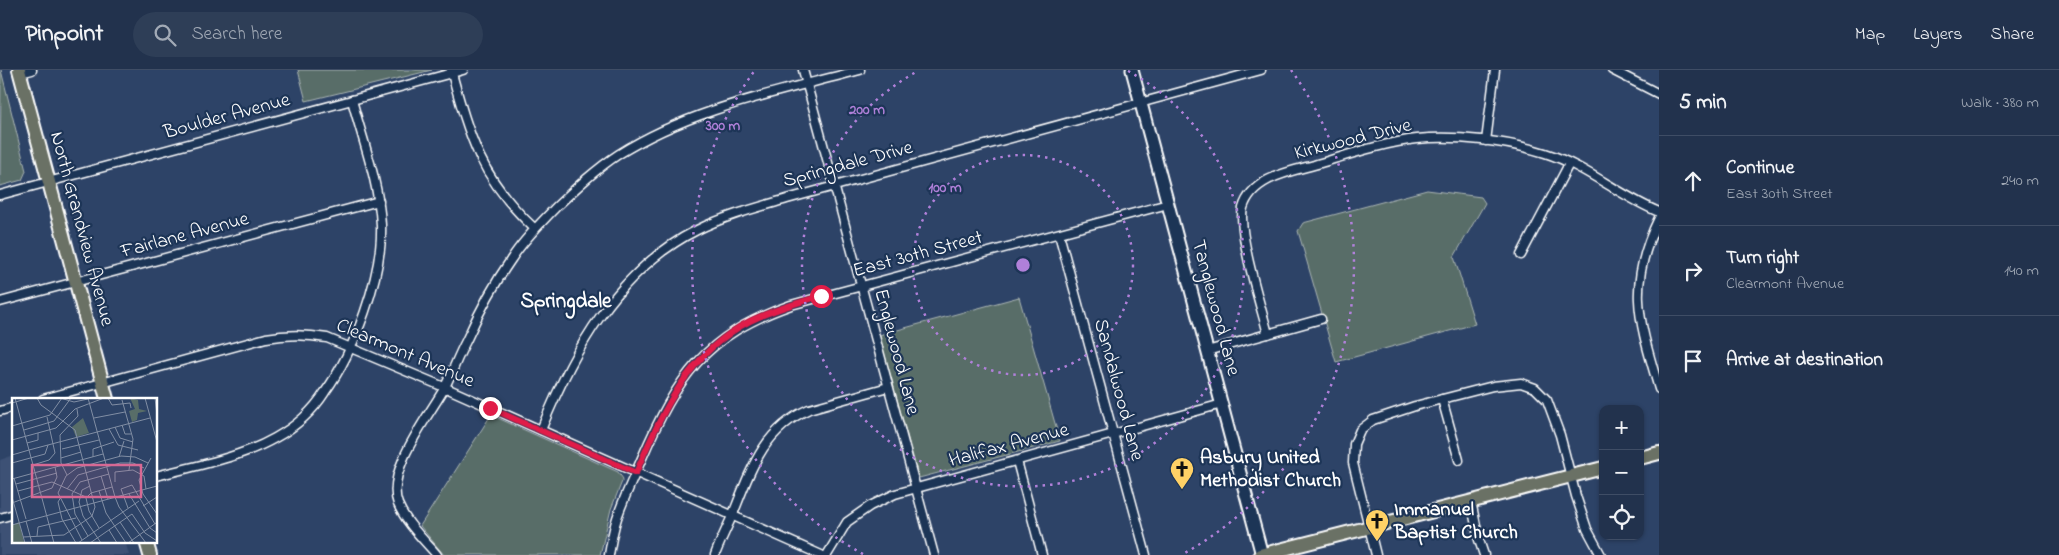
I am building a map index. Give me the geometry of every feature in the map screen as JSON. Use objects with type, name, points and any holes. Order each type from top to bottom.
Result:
[{"type":"main road","name":"Tanglewood Lane","points":[[1132,70],[1261,555]]},
{"type":"main road","name":"North Grandview Avenue","points":[[24,71],[49,182],[108,398]]},
{"type":"main road","points":[[1644,457],[1659,453]]},
{"type":"main road","points":[[1261,555],[1599,469]]},
{"type":"main road","points":[[146,542],[150,555]]},
{"type":"street","name":"Boulder Avenue","points":[[0,195],[352,100],[452,71],[463,70]]},
{"type":"street","name":"Englewood Lane","points":[[803,70],[934,555]]},
{"type":"street","points":[[437,555],[403,514],[398,505],[395,490],[399,470],[444,388],[497,282],[512,257],[535,229],[600,167],[645,139],[685,120],[717,109],[860,70]]},
{"type":"street","name":"Springdale Drive","points":[[541,430],[569,366],[595,322],[631,279],[659,254],[680,239],[719,220],[834,186],[1261,70]]},
{"type":"street","points":[[1486,142],[1496,70]]},
{"type":"street","points":[[1612,70],[1659,94]]},
{"type":"street","points":[[452,71],[467,127],[485,169],[498,190],[514,210],[535,229]]},
{"type":"street","points":[[158,475],[247,450],[276,438],[303,418],[315,406],[331,383],[350,347],[376,275],[381,239],[379,201],[352,100]]},
{"type":"street","name":"Kirkwood Drive","points":[[1268,334],[1249,258],[1242,219],[1245,203],[1260,184],[1296,170],[1396,143],[1432,138],[1486,142],[1545,153],[1570,164],[1659,212]]},
{"type":"street","points":[[1521,255],[1570,164]]},
{"type":"street","name":"Fairlane Avenue","points":[[0,302],[379,201]]},
{"type":"street","name":"East 30th Street","points":[[608,555],[618,515],[651,437],[676,390],[695,364],[724,338],[750,321],[770,312],[821,296],[862,287],[1168,204]]},
{"type":"street","points":[[1659,218],[1646,248],[1638,291],[1642,324],[1659,389]]},
{"type":"street","name":"Sandalwood Lane","points":[[1059,234],[1146,555]]},
{"type":"street","points":[[1207,350],[1322,319]]},
{"type":"street","name":"Clearmont Avenue","points":[[47,398],[266,338],[286,334],[306,334],[327,338],[541,430],[821,555]]},
{"type":"street","points":[[1376,555],[1353,462],[1356,437],[1373,420],[1442,399],[1513,383],[1528,384],[1547,400],[1587,529],[1601,555]]},
{"type":"street","points":[[715,555],[757,458],[780,428],[799,414],[810,409],[888,387]]},
{"type":"street","points":[[1442,399],[1459,460]]},
{"type":"street","name":"Halifax Avenue","points":[[827,555],[847,522],[870,506],[895,494],[1222,404]]},
{"type":"street","points":[[1017,461],[1042,555]]},
{"type":"street","points":[[1471,501],[1484,555]]},
{"type":"shaded area","points":[[12,456],[12,513],[0,518],[0,460]]},
{"type":"shaded area","points":[[12,521],[12,542],[125,542],[129,555],[0,555],[0,524]]},
{"type":"green space","points":[[1,70],[26,171],[22,180],[0,186]]},
{"type":"green space","points":[[298,70],[432,70],[306,101]]},
{"type":"green space","points":[[1427,190],[1481,197],[1485,203],[1454,257],[1475,324],[1336,362],[1298,231],[1303,223]]},
{"type":"green space","points":[[1019,297],[1060,441],[919,478],[879,335]]},
{"type":"green space","points":[[491,415],[618,472],[623,479],[611,509],[600,555],[444,555],[420,526]]},
{"type":"place","name":"Asbury United Methodist Church","points":[[1182,490]]},
{"type":"place","name":"Immanuel Baptist Church","points":[[1377,542]]},
{"type":"district","name":"Springdale","points":[[566,302]]},
{"type":"route","points":[[490,408],[636,473],[664,410],[676,390],[695,364],[711,348],[736,328],[750,321],[770,312],[821,296]]}]
